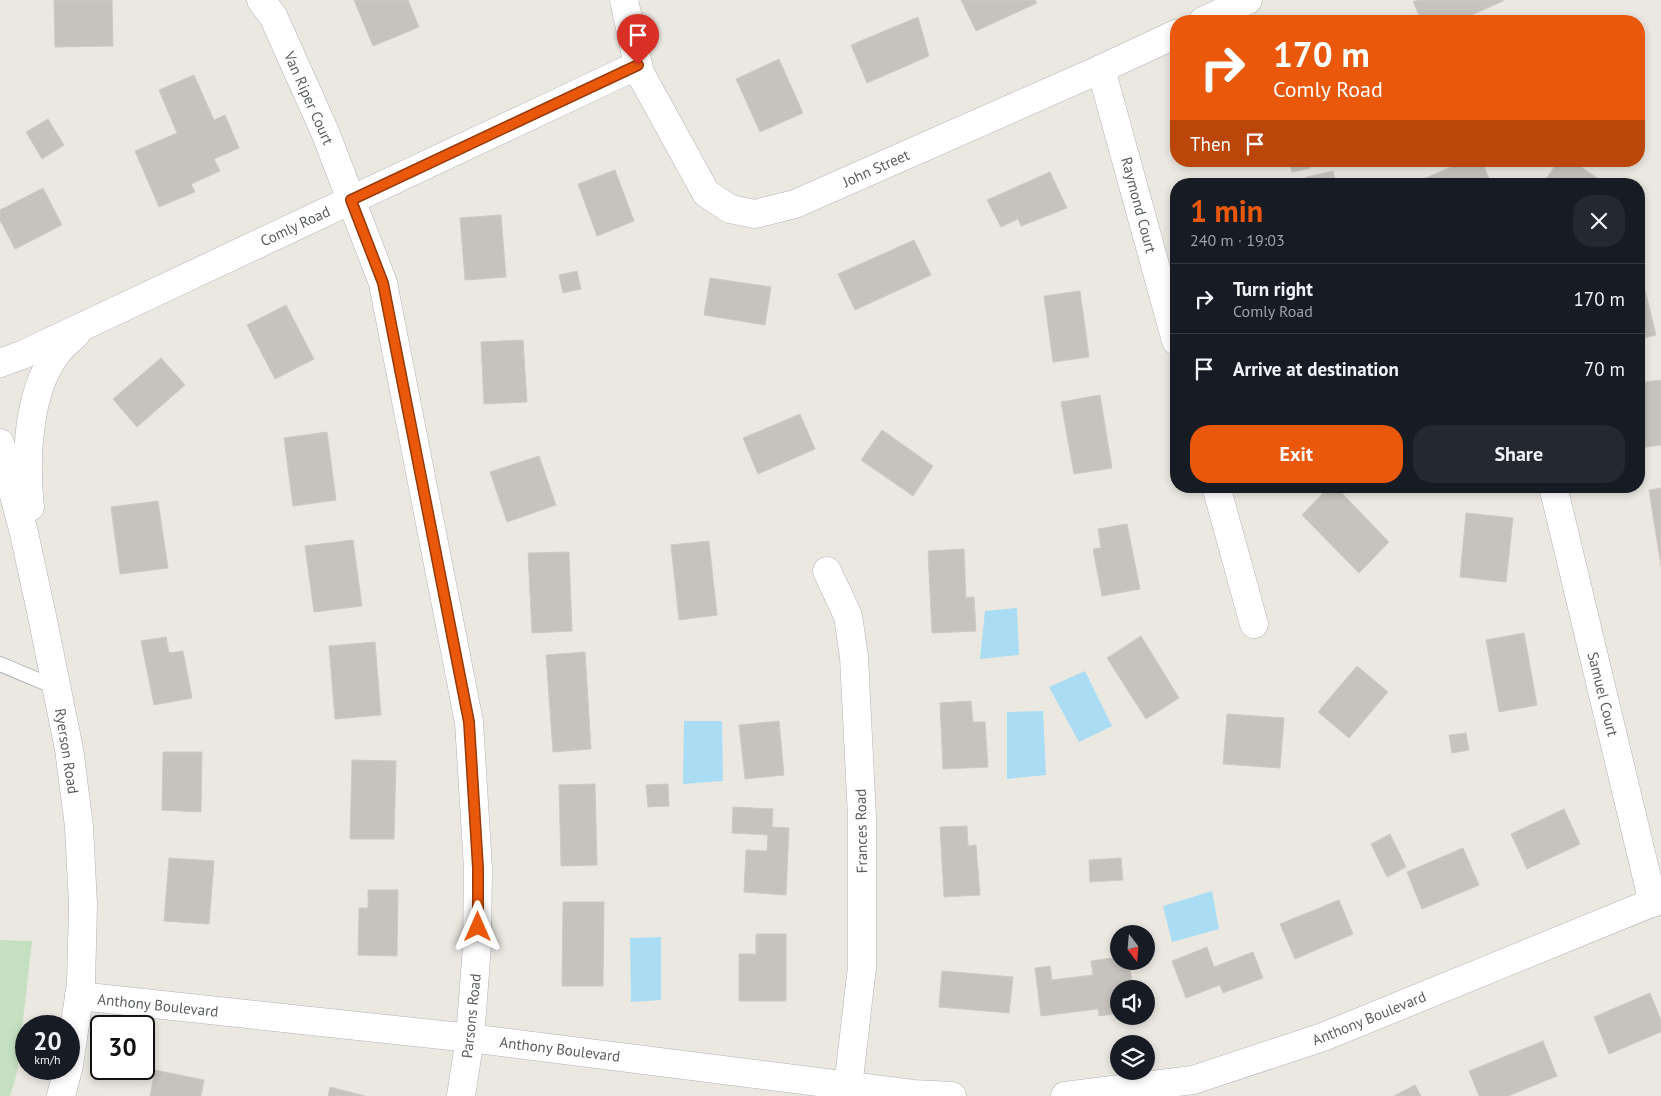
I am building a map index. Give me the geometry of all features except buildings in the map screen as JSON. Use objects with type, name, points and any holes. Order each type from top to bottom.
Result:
[{"type":"street","name":"Van Riper Court","points":[[261,0],[273,16],[325,132],[351,200]]},
{"type":"street","points":[[624,0],[638,65]]},
{"type":"street","points":[[1216,15],[1248,0]]},
{"type":"street","name":"John Street","points":[[638,65],[640,73],[706,193],[730,209],[755,214],[795,204],[1102,69],[1170,37]]},
{"type":"street","name":"Comly Road","points":[[0,364],[638,65]]},
{"type":"street","name":"Raymond Court","points":[[1102,69],[1170,319]]},
{"type":"street","name":"Parsons Road","points":[[351,200],[383,283],[469,722],[478,868],[477,946],[470,1038],[461,1096]]},
{"type":"street","points":[[42,616],[27,479],[31,418],[46,371],[57,354],[84,326]]},
{"type":"street","name":"Ryerson Road","points":[[0,443],[24,532],[69,749],[79,826],[83,905],[81,983],[76,1015]]},
{"type":"street","points":[[1218,493],[1254,624]]},
{"type":"street","name":"Samuel Court","points":[[1555,493],[1657,901]]},
{"type":"street","name":"Frances Road","points":[[827,571],[848,616],[854,658],[862,817],[862,967],[848,1091]]},
{"type":"street","name":"Anthony Boulevard","points":[[1065,1096],[1193,1080],[1221,1071],[1323,1037],[1657,901]]},
{"type":"street","name":"Anthony Boulevard","points":[[79,996],[470,1038],[848,1091],[952,1096]]},
{"type":"street","points":[[61,1096],[65,1080]]},
{"type":"lane","points":[[0,664],[57,688]]},
{"type":"green space","points":[[0,940],[32,941],[24,1015],[15,1015],[15,1080],[10,1096],[0,1096]]},
{"type":"water","points":[[1017,608],[1019,655],[980,659],[985,611]]},
{"type":"water","points":[[1085,671],[1112,726],[1079,742],[1049,687]]},
{"type":"water","points":[[1043,711],[1046,775],[1007,779],[1007,712]]},
{"type":"water","points":[[684,721],[722,721],[723,781],[683,784]]},
{"type":"water","points":[[1212,891],[1219,929],[1172,942],[1163,906]]},
{"type":"water","points":[[661,937],[661,1000],[631,1002],[630,938]]},
{"type":"route","points":[[478,927],[478,868],[469,722],[383,283],[351,200],[638,65]]}]
